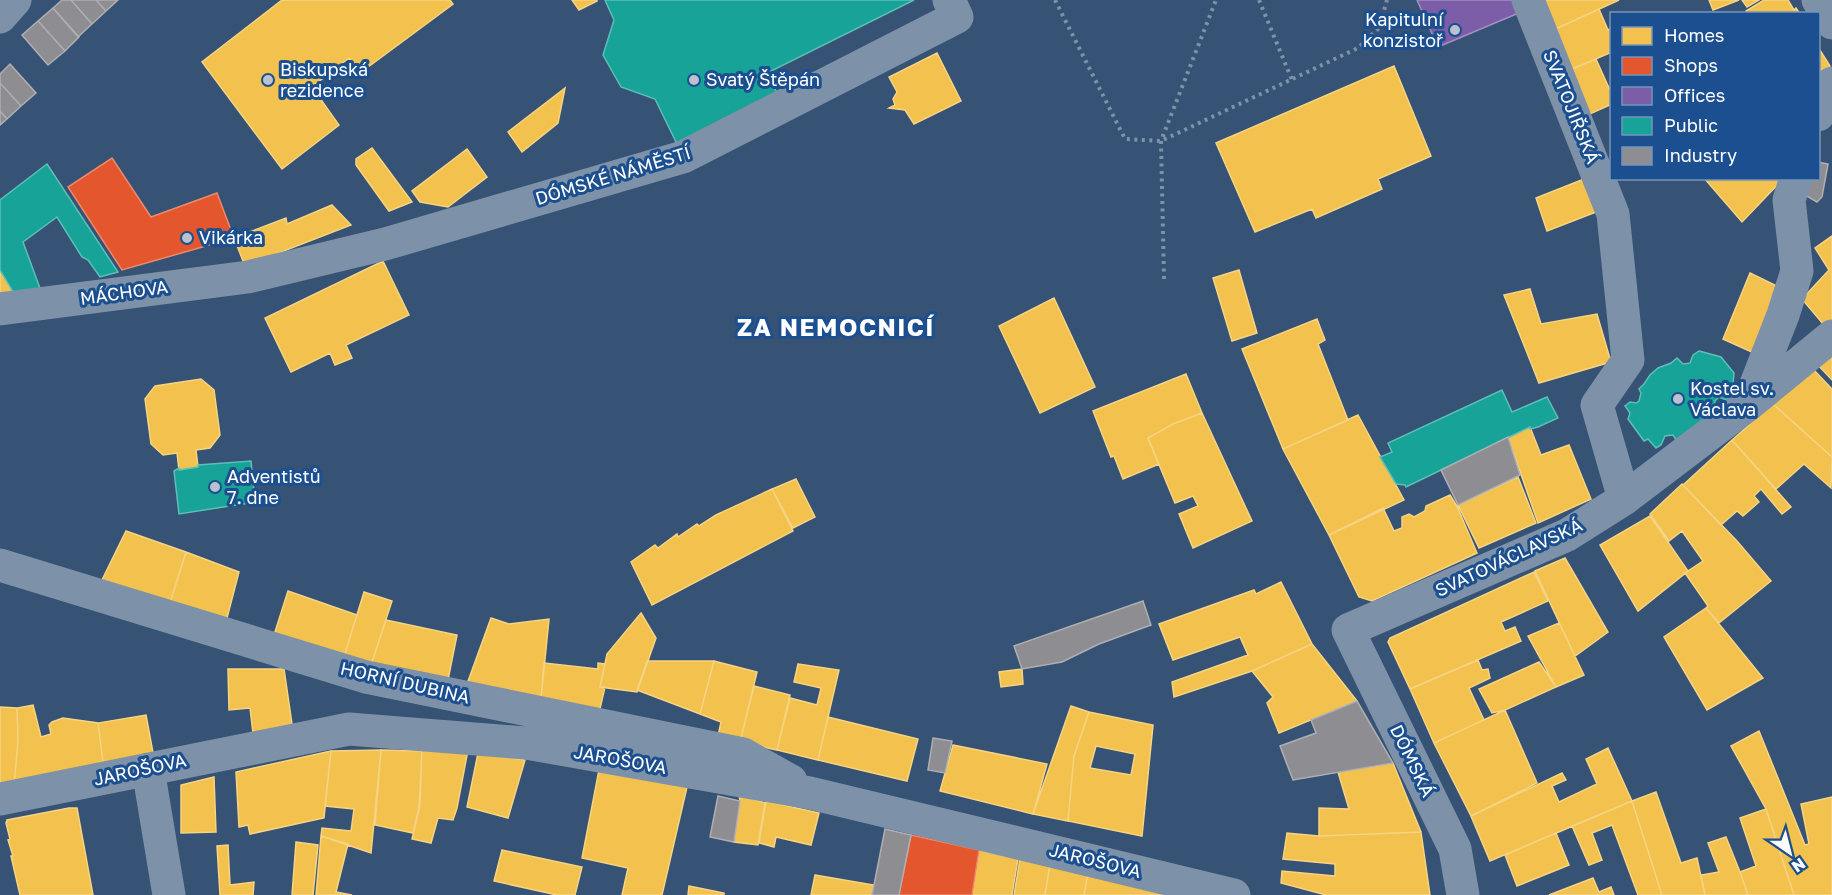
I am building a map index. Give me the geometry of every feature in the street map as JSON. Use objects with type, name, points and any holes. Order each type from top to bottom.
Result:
[{"type":"street","points":[[0,17],[15,0]]},
{"type":"street","name":"SVATOJIŘSKÁ","points":[[1528,0],[1613,214],[1628,360],[1597,405],[1624,498]]},
{"type":"street","points":[[1818,0],[1832,23]]},
{"type":"street","name":"DÓMSKÉ NÁMĚSTÍ","points":[[248,277],[385,244],[683,157],[953,9]]},
{"type":"street","points":[[1820,110],[1832,83]]},
{"type":"street","points":[[1749,404],[1797,271],[1789,200],[1795,180]]},
{"type":"street","name":"MÁCHOVA","points":[[0,309],[248,277]]},
{"type":"street","name":"SVATOVÁCLAVSKÁ","points":[[1348,630],[1567,535],[1624,498],[1749,404],[1832,336]]},
{"type":"street","name":"HORNÍ DUBINA","points":[[0,565],[366,677],[743,754],[810,793]]},
{"type":"street","name":"DÓMSKÁ","points":[[1348,630],[1455,849],[1463,895]]},
{"type":"street","name":"JAROŠOVA","points":[[0,799],[349,729],[526,743],[810,793],[1234,895]]},
{"type":"street","points":[[148,769],[169,895]]},
{"type":"path","points":[[1055,0],[1125,139],[1161,141],[1358,48],[1379,28],[1387,0]]},
{"type":"path","points":[[1164,279],[1161,141],[1216,0]]},
{"type":"path","points":[[1259,0],[1292,80]]},
{"type":"building: Homes","name":"Biskupská rezidence","points":[[282,0],[450,0],[453,4],[360,73],[349,58],[312,87],[339,125],[282,169],[202,62]]},
{"type":"building: Homes","points":[[572,0],[597,0],[597,1],[579,10]]},
{"type":"building: Homes","points":[[1536,0],[1619,0],[1549,32]]},
{"type":"building: Homes","points":[[1709,0],[1739,0],[1713,10]]},
{"type":"building: Homes","points":[[1742,0],[1759,0],[1747,7]]},
{"type":"building: Homes","points":[[1764,0],[1788,0],[1794,10],[1796,8],[1799,12],[1747,12]]},
{"type":"building: Homes","points":[[1599,9],[1608,30],[1610,29],[1610,53],[1565,72],[1549,32]]},
{"type":"building: Homes","points":[[1820,50],[1830,66],[1820,72]]},
{"type":"building: Homes","points":[[937,53],[961,101],[914,124],[905,110],[889,108],[895,105],[893,99],[897,92],[889,77]]},
{"type":"building: Homes","points":[[1596,59],[1610,88],[1610,105],[1583,117],[1565,72]]},
{"type":"building: Homes","points":[[1394,66],[1431,156],[1378,179],[1382,189],[1316,218],[1312,209],[1255,232],[1216,143]]},
{"type":"building: Homes","points":[[565,88],[558,123],[522,152],[508,132]]},
{"type":"building: Homes","points":[[372,148],[412,202],[389,211],[356,165],[356,159]]},
{"type":"building: Homes","points":[[467,149],[487,177],[448,207],[420,202],[412,191]]},
{"type":"building: Homes","points":[[1584,179],[1596,212],[1547,231],[1536,198]]},
{"type":"building: Homes","points":[[1706,180],[1782,180],[1742,222]]},
{"type":"building: Homes","points":[[332,205],[351,225],[245,266],[234,238],[286,218],[287,224]]},
{"type":"building: Homes","points":[[1832,236],[1832,328],[1829,331],[1802,299],[1829,270],[1815,248]]},
{"type":"building: Homes","points":[[383,261],[409,315],[346,345],[352,358],[335,365],[330,353],[291,372],[265,318]]},
{"type":"building: Homes","points":[[0,270],[16,297],[0,299]]},
{"type":"building: Homes","points":[[1239,270],[1257,333],[1232,341],[1213,278]]},
{"type":"building: Homes","points":[[1750,273],[1785,290],[1754,353],[1723,339]]},
{"type":"building: Homes","points":[[1530,289],[1541,324],[1597,314],[1611,362],[1539,383],[1504,295]]},
{"type":"building: Homes","points":[[1054,298],[1095,387],[1040,413],[999,326]]},
{"type":"building: Homes","points":[[1317,319],[1325,340],[1318,344],[1348,420],[1283,449],[1242,349]]},
{"type":"building: Homes","points":[[1832,351],[1832,380],[1817,364]]},
{"type":"building: Homes","points":[[1812,368],[1832,389],[1832,457],[1773,404]]},
{"type":"building: Homes","points":[[1186,374],[1202,413],[1173,424],[1148,438],[1159,464],[1123,479],[1114,456],[1111,457],[1093,411]]},
{"type":"building: Homes","points":[[201,379],[214,390],[220,435],[210,448],[196,450],[198,467],[179,470],[177,453],[163,455],[151,444],[145,399],[155,386]]},
{"type":"building: Homes","points":[[1773,404],[1832,457],[1831,488],[1804,464],[1776,489],[1732,440]]},
{"type":"building: Homes","points":[[1202,413],[1252,521],[1193,548],[1179,514],[1198,506],[1193,496],[1175,503],[1148,438],[1173,424]]},
{"type":"building: Homes","points":[[1358,415],[1404,500],[1329,535],[1283,449]]},
{"type":"building: Homes","points":[[1530,427],[1541,455],[1569,445],[1591,499],[1538,523],[1508,437]]},
{"type":"building: Homes","points":[[1732,440],[1791,507],[1782,514],[1761,489],[1754,496],[1759,502],[1743,516],[1737,511],[1721,525],[1683,485]]},
{"type":"building: Homes","points":[[1518,477],[1536,523],[1479,548],[1458,505]]},
{"type":"building: Homes","points":[[796,479],[815,517],[793,528],[772,489]]},
{"type":"building: Homes","points":[[1682,484],[1737,541],[1771,581],[1719,623],[1706,608],[1708,606],[1685,573],[1703,561],[1682,531],[1669,541],[1650,514]]},
{"type":"building: Homes","points":[[772,489],[793,531],[652,605],[631,562],[655,545],[658,548],[677,534],[678,537],[697,524],[699,526],[716,515]]},
{"type":"building: Homes","points":[[1450,495],[1477,553],[1372,601],[1359,597],[1329,535],[1383,508],[1394,531],[1402,528],[1402,517],[1409,514],[1414,517],[1425,511],[1426,506]]},
{"type":"building: Homes","points":[[1650,516],[1688,571],[1638,611],[1600,545]]},
{"type":"building: Homes","points":[[126,531],[186,552],[170,603],[100,584]]},
{"type":"building: Homes","points":[[186,552],[239,572],[227,618],[170,603]]},
{"type":"building: Homes","points":[[1565,558],[1608,632],[1575,656],[1535,571]]},
{"type":"building: Homes","points":[[1534,572],[1548,601],[1501,622],[1505,631],[1515,627],[1521,641],[1410,689],[1388,642],[1390,638]]},
{"type":"building: Homes","points":[[1281,582],[1312,644],[1252,671],[1174,697],[1172,682],[1248,655],[1240,637],[1173,660],[1159,624],[1254,590],[1256,594]]},
{"type":"building: Homes","points":[[288,591],[357,615],[344,657],[274,635]]},
{"type":"building: Homes","points":[[364,592],[392,601],[371,665],[344,657]]},
{"type":"building: Homes","points":[[1706,608],[1763,678],[1707,710],[1664,637]]},
{"type":"building: Homes","points":[[641,613],[656,638],[637,692],[600,687],[607,654]]},
{"type":"building: Homes","points":[[491,618],[509,624],[549,619],[541,699],[467,684]]},
{"type":"building: Homes","points":[[386,620],[457,635],[448,680],[371,665]]},
{"type":"building: Homes","points":[[1559,623],[1584,675],[1556,687],[1528,636]]},
{"type":"building: Homes","points":[[1312,644],[1357,701],[1279,733],[1267,703],[1273,697],[1252,671]]},
{"type":"building: Homes","points":[[1478,660],[1482,670],[1488,669],[1490,678],[1469,688],[1484,720],[1434,743],[1410,689]]},
{"type":"building: Homes","points":[[647,661],[714,661],[700,714],[637,690]]},
{"type":"building: Homes","points":[[714,661],[757,672],[740,742],[718,736],[721,722],[700,714]]},
{"type":"building: Homes","points":[[1539,662],[1556,687],[1505,710],[1492,713],[1479,689]]},
{"type":"building: Homes","points":[[544,663],[598,669],[598,663],[605,664],[600,687],[605,687],[599,713],[541,699]]},
{"type":"building: Homes","points":[[798,664],[839,670],[818,760],[777,750],[790,698],[817,705],[821,688],[794,682]]},
{"type":"building: Homes","points":[[228,669],[284,669],[292,724],[253,733],[250,708],[229,710]]},
{"type":"building: Homes","points":[[1022,669],[1023,684],[1001,687],[999,672]]},
{"type":"building: Homes","points":[[754,686],[790,695],[777,750],[740,742]]},
{"type":"building: Homes","points":[[33,705],[41,737],[51,734],[49,725],[63,718],[98,723],[104,770],[14,786],[18,741],[17,708]]},
{"type":"building: Homes","points":[[1071,706],[1089,712],[1074,756],[1068,821],[1033,814]]},
{"type":"building: Homes","points":[[0,707],[17,708],[18,741],[14,786],[0,786]]},
{"type":"building: Homes","points":[[1505,710],[1537,783],[1471,816],[1434,743]]},
{"type":"building: Homes","points":[[1089,712],[1153,725],[1142,836],[1068,821],[1074,756]],"holes":[[[1096,746],[1135,754],[1131,775],[1090,768]]]},
{"type":"building: Homes","points":[[146,715],[154,758],[104,770],[98,723]]},
{"type":"building: Homes","points":[[828,717],[918,739],[907,781],[818,760]]},
{"type":"building: Homes","points":[[1759,731],[1805,845],[1809,844],[1801,804],[1832,797],[1832,895],[1794,895],[1766,809],[1731,746]]},
{"type":"building: Homes","points":[[953,745],[1047,764],[1033,814],[940,791]]},
{"type":"building: Homes","points":[[1608,748],[1632,801],[1490,861],[1471,816],[1562,773],[1566,780],[1552,786],[1559,802],[1597,784],[1586,759]]},
{"type":"building: Homes","points":[[422,749],[468,750],[453,820],[438,818],[431,843],[412,839],[420,805]]},
{"type":"building: Homes","points":[[381,750],[422,751],[419,807],[413,833],[375,825]]},
{"type":"building: Homes","points":[[381,750],[371,853],[321,836],[322,828],[351,831],[354,809],[325,806],[331,751]]},
{"type":"building: Homes","points":[[331,751],[324,818],[250,834],[248,825],[239,827],[236,772]]},
{"type":"building: Homes","points":[[478,753],[525,760],[508,818],[467,807]]},
{"type":"building: Homes","points":[[1393,763],[1421,832],[1319,836],[1319,808],[1349,809],[1338,772]]},
{"type":"building: Homes","points":[[599,770],[687,787],[662,895],[622,895],[628,868],[582,858]]},
{"type":"building: Homes","points":[[214,777],[216,832],[181,833],[181,785]]},
{"type":"building: Homes","points":[[1656,792],[1681,863],[1697,858],[1705,895],[1662,895],[1632,801]]},
{"type":"building: Homes","points":[[739,794],[765,803],[758,845],[734,842]]},
{"type":"building: Homes","points":[[766,801],[819,813],[811,845],[776,837],[774,847],[759,843]]},
{"type":"building: Homes","points":[[1632,801],[1662,895],[1638,895],[1612,825],[1592,833],[1602,860],[1589,865],[1572,826]]},
{"type":"building: Homes","points":[[77,808],[93,895],[20,895],[8,840],[10,839],[7,820]]},
{"type":"building: Homes","points":[[1766,809],[1794,895],[1748,895],[1740,872],[1756,866],[1740,818]]},
{"type":"building: Homes","points":[[1421,832],[1430,895],[1326,895],[1281,883],[1282,871],[1335,876],[1335,864],[1283,859],[1287,833],[1319,836]]},
{"type":"building: Homes","points":[[1556,833],[1569,865],[1517,886],[1505,855]]},
{"type":"building: Homes","points":[[321,836],[348,844],[336,892],[352,895],[316,895]]},
{"type":"building: Homes","points":[[1726,837],[1748,895],[1705,895],[1701,875],[1719,872],[1708,843]]},
{"type":"building: Homes","points":[[296,842],[318,845],[313,895],[292,895]]},
{"type":"building: Homes","points":[[228,845],[230,885],[254,882],[253,895],[220,895],[217,846]]},
{"type":"building: Homes","points":[[502,850],[582,867],[575,895],[557,895],[494,881]]},
{"type":"building: Homes","points":[[979,850],[1018,859],[1012,895],[972,895]]},
{"type":"building: Homes","points":[[1020,859],[1050,865],[1045,895],[1014,895]]},
{"type":"building: Homes","points":[[1050,865],[1088,873],[1084,895],[1045,895]]},
{"type":"building: Homes","points":[[1088,873],[1172,895],[1084,895]]},
{"type":"building: Homes","points":[[815,875],[874,885],[872,895],[811,895]]},
{"type":"building: Homes","points":[[1593,878],[1599,892],[1611,887],[1614,895],[1549,895]]},
{"type":"building: Homes","points":[[689,886],[724,893],[724,895],[688,895]]},
{"type":"building: Shops","points":[[112,158],[151,217],[217,193],[234,238],[122,270],[68,187]]},
{"type":"building: Shops","points":[[911,835],[979,850],[972,895],[899,895]]},
{"type":"building: Offices","name":"Kapitulní konzistoř","points":[[1417,0],[1515,0],[1521,12],[1438,47]]},
{"type":"building: Public","name":"Svatý Štěpán","points":[[605,0],[914,0],[767,73],[778,95],[678,146],[655,99],[621,87],[603,55],[614,20]]},
{"type":"building: Public","points":[[47,164],[118,272],[100,277],[88,260],[82,257],[57,217],[23,242],[41,291],[16,297],[0,270],[0,200]]},
{"type":"building: Public","name":"Kostel sv. Václava","points":[[1699,351],[1721,357],[1734,373],[1732,395],[1726,400],[1719,397],[1714,406],[1717,411],[1676,440],[1673,435],[1665,436],[1661,445],[1656,448],[1648,439],[1644,441],[1628,419],[1630,413],[1625,406],[1630,402],[1639,401],[1641,393],[1639,389],[1658,368],[1677,358],[1683,364],[1690,363],[1693,355]]},
{"type":"building: Public","points":[[1502,390],[1512,412],[1547,397],[1558,418],[1538,427],[1530,429],[1530,427],[1406,487],[1396,484],[1380,457],[1392,452],[1388,443]]},
{"type":"building: Public","name":"Adventistů 7. dne","points":[[251,461],[255,502],[179,514],[174,471],[179,468],[179,470],[198,467],[198,465]]},
{"type":"building: Industry","points":[[62,0],[71,0],[92,24],[78,37],[53,8]]},
{"type":"building: Industry","points":[[71,0],[96,0],[106,11],[92,24]]},
{"type":"building: Industry","points":[[96,0],[118,0],[106,11]]},
{"type":"building: Industry","points":[[53,8],[79,37],[65,51],[38,21]]},
{"type":"building: Industry","points":[[38,21],[65,51],[48,65],[22,35]]},
{"type":"building: Industry","points":[[10,64],[36,93],[21,106],[0,83],[0,74]]},
{"type":"building: Industry","points":[[0,83],[21,106],[7,119],[0,111]]},
{"type":"building: Industry","points":[[0,111],[7,119],[0,125]]},
{"type":"building: Industry","points":[[1820,162],[1828,164],[1822,197],[1817,202],[1803,194],[1806,180],[1820,180]]},
{"type":"building: Industry","points":[[1508,437],[1520,475],[1458,505],[1441,470]]},
{"type":"building: Industry","points":[[1143,601],[1151,625],[1099,644],[1062,662],[1022,669],[1014,646]]},
{"type":"building: Industry","points":[[1357,701],[1393,763],[1293,780],[1280,746],[1316,733],[1311,720]]},
{"type":"building: Industry","points":[[933,738],[952,741],[945,773],[928,770]]},
{"type":"building: Industry","points":[[718,796],[740,801],[734,842],[710,837]]},
{"type":"building: Industry","points":[[885,829],[911,835],[899,895],[872,895]]},
{"type":"place","name":"Kapitulní konzistoř","points":[[1455,30]]},
{"type":"place","name":"Biskupská rezidence","points":[[268,80]]},
{"type":"place","name":"Svatý Štěpán","points":[[694,80]]},
{"type":"place","name":"Vikárka","points":[[187,238]]},
{"type":"place","name":"Kostel sv. Václava","points":[[1678,399]]},
{"type":"place","name":"Adventistů 7. dne","points":[[215,487]]},
{"type":"district","name":"ZA NEMOCNICÍ","points":[[836,328]]}]
